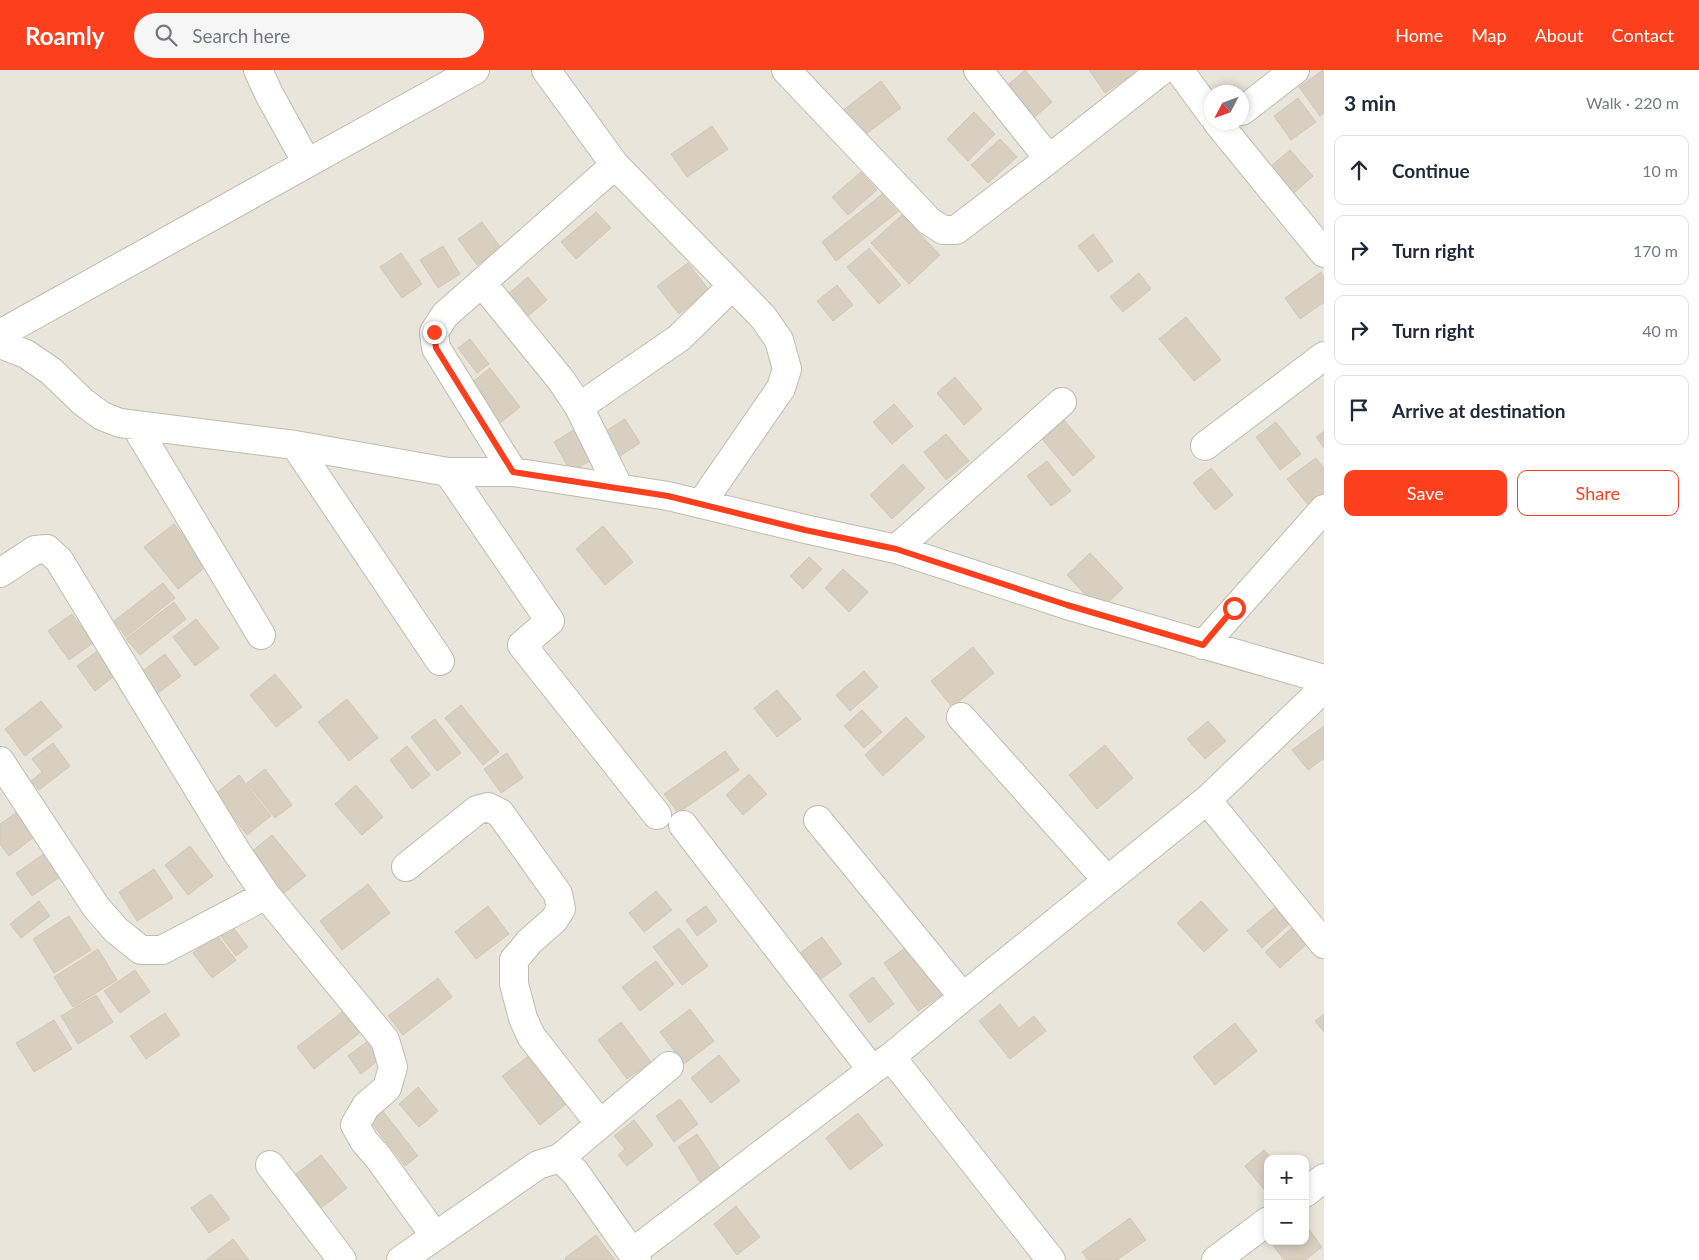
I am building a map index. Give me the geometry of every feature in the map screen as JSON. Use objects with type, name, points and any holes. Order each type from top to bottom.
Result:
[{"type":"street","points":[[258,70],[307,163]]},
{"type":"street","points":[[0,334],[475,70]]},
{"type":"street","points":[[786,70],[928,221],[943,230],[956,230],[1049,160],[1162,70]]},
{"type":"street","points":[[978,70],[1049,160]]},
{"type":"street","points":[[1179,70],[1204,98]]},
{"type":"street","points":[[1249,102],[1296,70]]},
{"type":"street","points":[[556,74],[615,165],[763,317],[779,340],[787,369],[781,388],[701,504]]},
{"type":"street","points":[[1231,130],[1324,253]]},
{"type":"street","points":[[513,472],[436,348],[434,332],[445,315],[615,165]]},
{"type":"street","points":[[482,283],[561,380],[579,408],[619,488]]},
{"type":"street","points":[[579,408],[679,338],[732,286]]},
{"type":"street","points":[[0,344],[26,354],[51,371],[83,402],[102,416],[120,423],[295,445],[448,472],[513,472],[668,496],[805,530],[896,549],[1067,605],[1324,679]]},
{"type":"street","points":[[1205,446],[1324,356]]},
{"type":"street","points":[[896,549],[1062,402]]},
{"type":"street","points":[[135,425],[261,635]]},
{"type":"street","points":[[295,445],[440,661]]},
{"type":"street","points":[[448,472],[550,621],[522,645],[657,815]]},
{"type":"street","points":[[1203,645],[1324,509]]},
{"type":"street","points":[[0,573],[35,550],[48,549],[59,560],[236,852],[266,895],[385,1040],[393,1067],[387,1088],[366,1106],[355,1125],[364,1141],[378,1157],[435,1236]]},
{"type":"street","points":[[560,1158],[575,1172],[635,1257],[882,1064],[1206,800],[1324,688]]},
{"type":"street","points":[[962,717],[1107,880]]},
{"type":"street","points":[[0,761],[96,907],[116,930],[141,950],[162,950],[266,895]]},
{"type":"street","points":[[1206,800],[1324,944]]},
{"type":"street","points":[[406,868],[477,810],[488,806],[500,813],[558,894],[561,909],[554,920],[530,941],[514,960],[514,984],[523,1018],[531,1036],[600,1124]]},
{"type":"street","points":[[818,820],[963,997]]},
{"type":"street","points":[[683,825],[882,1064],[1051,1260]]},
{"type":"street","points":[[400,1260],[538,1165],[560,1158],[669,1066]]},
{"type":"street","points":[[270,1165],[342,1260]]},
{"type":"street","points":[[1309,1190],[1324,1178]]},
{"type":"street","points":[[1216,1260],[1264,1224]]},
{"type":"shaded area","points":[[0,70],[1324,70],[1324,1260],[0,1260]]},
{"type":"building","points":[[1025,70],[1052,102],[1029,122],[1002,90]]},
{"type":"building","points":[[1089,70],[1135,70],[1136,72],[1105,93]]},
{"type":"building","points":[[1323,70],[1324,113],[1320,116],[1299,87]]},
{"type":"building","points":[[881,81],[901,108],[858,140],[838,114]]},
{"type":"building","points":[[1298,98],[1316,122],[1291,140],[1274,116]]},
{"type":"building","points":[[974,112],[995,134],[968,161],[947,139]]},
{"type":"building","points":[[712,126],[728,149],[687,177],[671,154]]},
{"type":"building","points":[[1000,139],[1017,157],[988,183],[971,165]]},
{"type":"building","points":[[1290,150],[1313,176],[1287,199],[1263,173]]},
{"type":"building","points":[[861,172],[877,190],[848,215],[832,197]]},
{"type":"building","points":[[885,192],[900,210],[836,261],[822,242]]},
{"type":"building","points":[[596,212],[611,228],[576,259],[561,242]]},
{"type":"building","points":[[902,215],[940,255],[909,284],[871,243]]},
{"type":"building","points":[[482,222],[501,248],[477,265],[458,239]]},
{"type":"building","points":[[1093,234],[1113,261],[1098,272],[1078,246]]},
{"type":"building","points":[[443,246],[460,274],[438,288],[420,260]]},
{"type":"building","points":[[869,248],[901,285],[879,304],[847,267]]},
{"type":"building","points":[[401,253],[422,284],[402,298],[380,267]]},
{"type":"building","points":[[688,263],[709,290],[679,314],[657,286]]},
{"type":"building","points":[[1321,272],[1324,277],[1324,302],[1300,319],[1285,298]]},
{"type":"building","points":[[1139,273],[1151,289],[1123,312],[1110,297]]},
{"type":"building","points":[[528,277],[547,300],[522,321],[503,298]]},
{"type":"building","points":[[837,285],[853,305],[833,321],[817,301]]},
{"type":"building","points":[[1186,317],[1221,360],[1194,381],[1159,339]]},
{"type":"building","points":[[470,339],[489,364],[477,373],[458,348]]},
{"type":"building","points":[[490,368],[520,407],[499,424],[469,385]]},
{"type":"building","points":[[955,377],[982,409],[964,425],[937,393]]},
{"type":"building","points":[[894,404],[913,426],[892,444],[873,422]]},
{"type":"building","points":[[625,419],[640,443],[617,458],[601,434]]},
{"type":"building","points":[[1064,420],[1095,457],[1073,476],[1042,439]]},
{"type":"building","points":[[1276,422],[1301,454],[1280,470],[1256,437]]},
{"type":"building","points":[[580,426],[598,456],[571,472],[554,442]]},
{"type":"building","points":[[1324,431],[1324,448],[1316,437]]},
{"type":"building","points":[[946,434],[969,461],[946,480],[924,452]]},
{"type":"building","points":[[1316,458],[1324,468],[1324,497],[1310,507],[1287,479]]},
{"type":"building","points":[[1047,461],[1071,491],[1051,506],[1027,476]]},
{"type":"building","points":[[903,464],[925,488],[892,519],[870,495]]},
{"type":"building","points":[[1211,468],[1233,495],[1215,510],[1193,483]]},
{"type":"building","points":[[174,524],[207,566],[178,589],[144,547]]},
{"type":"building","points":[[603,526],[633,562],[605,585],[576,549]]},
{"type":"building","points":[[1090,553],[1123,588],[1100,610],[1067,575]]},
{"type":"building","points":[[809,557],[822,569],[803,589],[790,576]]},
{"type":"building","points":[[843,569],[868,592],[849,612],[825,588]]},
{"type":"building","points":[[163,583],[175,598],[126,637],[114,621]]},
{"type":"building","points":[[174,602],[186,619],[140,655],[126,639]]},
{"type":"building","points":[[72,614],[93,643],[69,660],[48,631]]},
{"type":"building","points":[[196,619],[219,648],[195,666],[173,637]]},
{"type":"building","points":[[103,647],[121,671],[95,691],[77,666]]},
{"type":"building","points":[[973,647],[994,673],[952,707],[931,681]]},
{"type":"building","points":[[165,654],[181,676],[157,694],[140,673]]},
{"type":"building","points":[[864,671],[878,687],[850,711],[836,695]]},
{"type":"building","points":[[275,674],[302,707],[276,727],[250,695]]},
{"type":"building","points":[[777,690],[801,719],[777,737],[754,708]]},
{"type":"building","points":[[347,699],[378,738],[349,761],[318,722]]},
{"type":"building","points":[[41,701],[62,727],[25,756],[5,729]]},
{"type":"building","points":[[461,705],[499,752],[483,765],[445,718]]},
{"type":"building","points":[[862,710],[882,732],[864,748],[844,726]]},
{"type":"building","points":[[906,717],[925,737],[883,776],[865,755]]},
{"type":"building","points":[[435,719],[461,753],[437,771],[411,737]]},
{"type":"building","points":[[1208,721],[1226,741],[1205,759],[1187,739]]},
{"type":"building","points":[[1324,726],[1324,758],[1308,770],[1292,750]]},
{"type":"building","points":[[53,743],[70,766],[39,790],[31,781],[42,772],[32,759]]},
{"type":"building","points":[[1105,745],[1133,778],[1097,809],[1069,775]]},
{"type":"building","points":[[407,746],[430,775],[412,789],[390,760]]},
{"type":"building","points":[[725,751],[739,770],[678,813],[664,794]]},
{"type":"building","points":[[507,753],[523,778],[501,793],[484,769]]},
{"type":"building","points":[[265,769],[292,805],[275,818],[247,783]]},
{"type":"building","points":[[749,774],[767,794],[743,815],[726,795]]},
{"type":"building","points":[[239,775],[271,816],[247,835],[215,794]]},
{"type":"building","points":[[356,785],[383,817],[362,835],[335,804]]},
{"type":"building","points":[[20,810],[38,834],[9,856],[0,844],[0,824]]},
{"type":"building","points":[[272,835],[306,876],[284,893],[251,852]]},
{"type":"building","points":[[190,846],[213,876],[188,895],[165,865]]},
{"type":"building","points":[[51,849],[67,872],[32,896],[16,873]]},
{"type":"building","points":[[154,869],[173,898],[137,921],[119,892]]},
{"type":"building","points":[[368,884],[390,913],[342,950],[320,921]]},
{"type":"building","points":[[656,891],[672,910],[644,932],[629,913]]},
{"type":"building","points":[[39,901],[50,916],[21,938],[10,924]]},
{"type":"building","points":[[1201,901],[1228,930],[1204,952],[1177,923]]},
{"type":"building","points":[[1280,903],[1294,920],[1262,948],[1247,931]]},
{"type":"building","points":[[488,906],[509,934],[476,959],[455,932]]},
{"type":"building","points":[[706,906],[717,921],[697,936],[686,920]]},
{"type":"building","points":[[69,916],[91,950],[54,973],[33,939]]},
{"type":"building","points":[[1295,925],[1310,941],[1280,968],[1265,952]]},
{"type":"building","points":[[233,927],[248,947],[236,956],[221,936]]},
{"type":"building","points":[[679,928],[708,966],[682,985],[653,947]]},
{"type":"building","points":[[216,934],[236,960],[212,978],[193,953]]},
{"type":"building","points":[[822,937],[842,964],[819,980],[800,953]]},
{"type":"building","points":[[911,944],[945,993],[918,1011],[884,963]]},
{"type":"building","points":[[98,949],[117,980],[73,1007],[54,977]]},
{"type":"building","points":[[656,961],[674,984],[640,1011],[622,987]]},
{"type":"building","points":[[135,970],[150,992],[120,1013],[104,991]]},
{"type":"building","points":[[873,977],[894,1004],[869,1023],[849,995]]},
{"type":"building","points":[[438,978],[452,997],[403,1035],[388,1016]]},
{"type":"building","points":[[96,995],[113,1022],[78,1044],[61,1016]]},
{"type":"building","points":[[1000,1004],[1019,1028],[1034,1016],[1046,1031],[1010,1059],[979,1021]]},
{"type":"building","points":[[346,1009],[362,1031],[314,1069],[297,1047]]},
{"type":"building","points":[[690,1009],[714,1041],[684,1064],[660,1032]]},
{"type":"building","points":[[165,1013],[180,1035],[146,1059],[130,1036]]},
{"type":"building","points":[[1324,1014],[1324,1032],[1315,1021]]},
{"type":"building","points":[[54,1020],[72,1049],[34,1072],[16,1043]]},
{"type":"building","points":[[621,1022],[651,1062],[627,1079],[598,1040]]},
{"type":"building","points":[[1235,1023],[1257,1051],[1215,1085],[1193,1057]]},
{"type":"building","points":[[368,1041],[381,1058],[361,1074],[348,1056]]},
{"type":"building","points":[[534,1052],[571,1100],[540,1125],[502,1076]]},
{"type":"building","points":[[719,1055],[740,1081],[711,1103],[691,1078]]},
{"type":"building","points":[[418,1087],[438,1111],[419,1127],[399,1104]]},
{"type":"building","points":[[680,1099],[698,1124],[674,1142],[656,1116]]},
{"type":"building","points":[[383,1111],[418,1156],[405,1166],[370,1121]]},
{"type":"building","points":[[858,1113],[883,1145],[850,1170],[826,1138]]},
{"type":"building","points":[[634,1120],[653,1145],[627,1166],[618,1155],[625,1149],[614,1136]]},
{"type":"building","points":[[697,1134],[727,1179],[707,1193],[678,1147]]},
{"type":"building","points":[[1264,1150],[1268,1155],[1264,1155],[1264,1189],[1245,1166]]},
{"type":"building","points":[[321,1155],[347,1188],[321,1208],[295,1175]]},
{"type":"building","points":[[211,1194],[230,1219],[209,1233],[191,1208]]},
{"type":"building","points":[[736,1206],[760,1237],[737,1255],[714,1224]]},
{"type":"building","points":[[1130,1218],[1146,1240],[1117,1260],[1088,1260],[1082,1252]]},
{"type":"building","points":[[1309,1229],[1322,1247],[1305,1260],[1284,1260],[1273,1245],[1309,1245]]},
{"type":"building","points":[[596,1235],[615,1260],[566,1260],[565,1258]]},
{"type":"building","points":[[233,1239],[249,1260],[207,1260],[207,1259]]},
{"type":"route","points":[[434,332],[436,348],[513,472],[668,496],[805,530],[896,549],[1067,605],[1203,645],[1234,608]]}]
